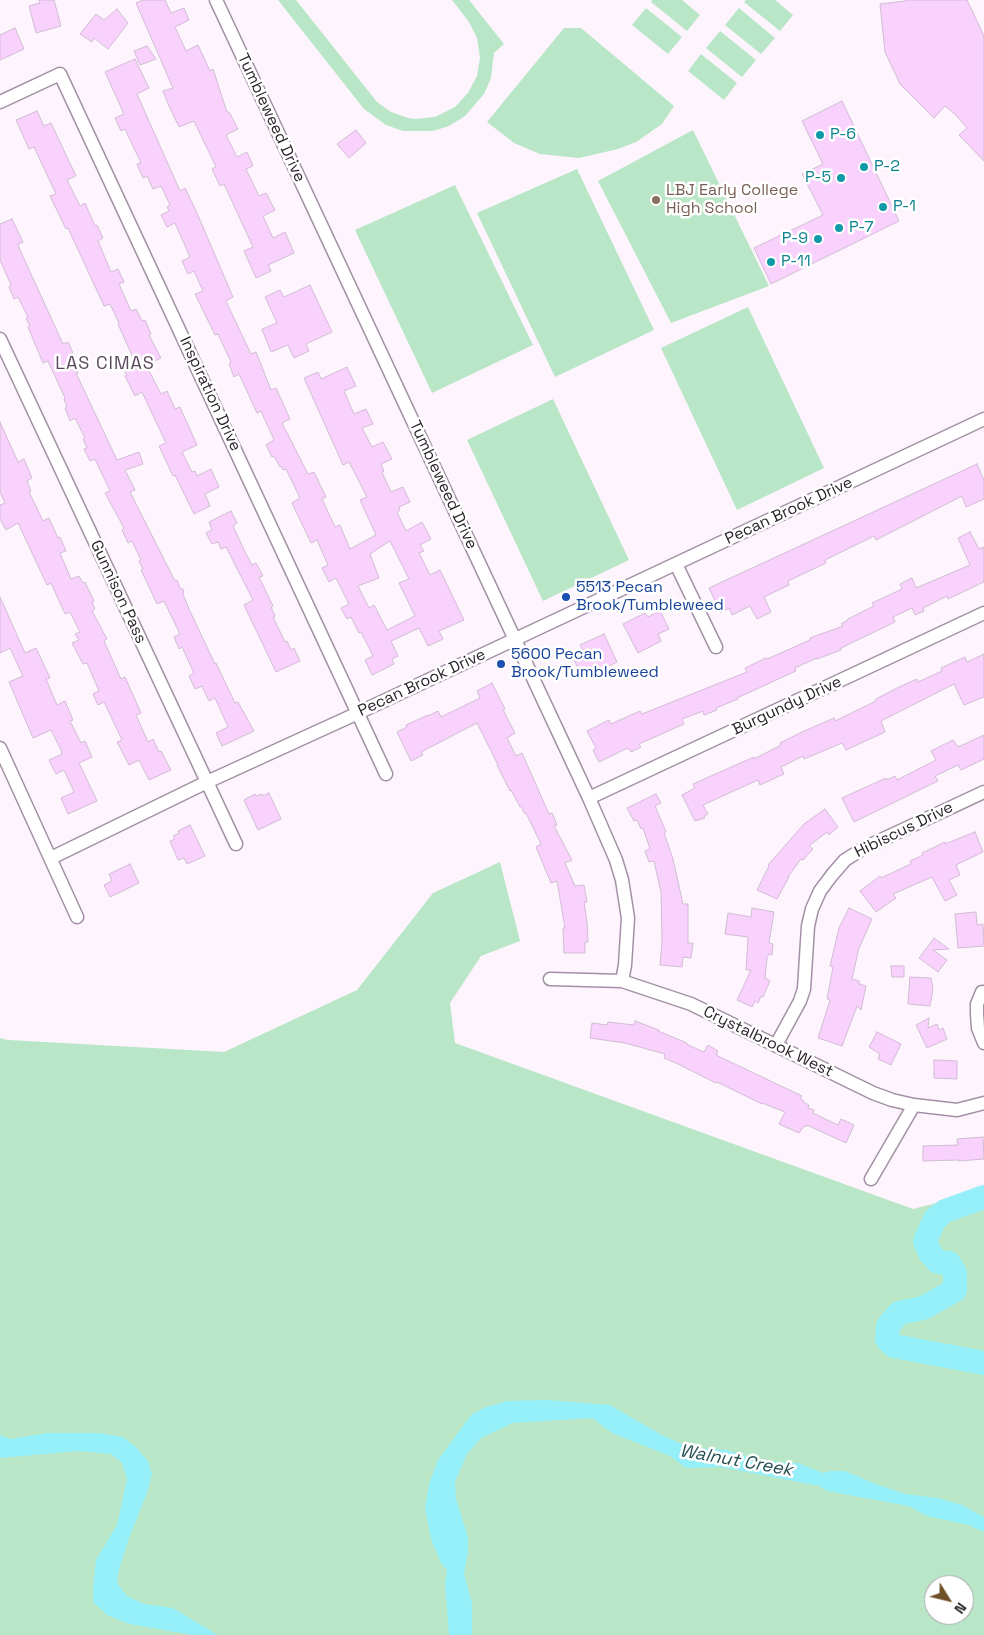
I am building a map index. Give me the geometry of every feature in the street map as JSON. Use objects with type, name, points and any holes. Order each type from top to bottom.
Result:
[{"type":"street","name":"Tumbleweed Drive","points":[[216,0],[589,798],[616,860],[626,898],[628,918],[622,981]]},
{"type":"street","name":"Inspiration Drive","points":[[0,102],[60,74],[386,774]]},
{"type":"street","name":"Gunnison Pass","points":[[0,339],[236,844]]},
{"type":"street","name":"Pecan Brook Drive","points":[[51,858],[207,782],[358,714],[984,419]]},
{"type":"street","points":[[676,564],[716,647]]},
{"type":"street","name":"Burgundy Drive","points":[[589,798],[984,613]]},
{"type":"street","points":[[0,748],[78,917]]},
{"type":"street","name":"Hibiscus Drive","points":[[776,1046],[802,995],[808,926],[812,909],[820,891],[832,874],[846,860],[864,848],[984,792]]},
{"type":"street","name":"Crystalbrook West","points":[[550,979],[622,981],[691,1004],[873,1093],[914,1106],[957,1110],[984,1104]]},
{"type":"street","points":[[982,992],[977,1004],[977,1014],[978,1028],[984,1043]]},
{"type":"street","points":[[871,1179],[914,1106]]},
{"type":"green space","points":[[278,0],[296,0],[377,102],[391,112],[408,118],[435,117],[455,107],[468,93],[477,76],[480,58],[477,38],[469,22],[452,0],[469,0],[504,44],[494,53],[491,78],[484,94],[465,116],[449,126],[433,131],[403,131],[386,125],[364,109]]},
{"type":"green space","points":[[652,0],[682,0],[700,15],[687,31],[651,2]]},
{"type":"green space","points":[[746,0],[775,0],[793,15],[780,31],[744,2]]},
{"type":"green space","points":[[646,8],[682,37],[668,54],[632,25]]},
{"type":"green space","points":[[739,8],[775,38],[761,54],[725,25]]},
{"type":"green space","points":[[564,28],[581,28],[674,106],[662,124],[636,142],[618,149],[579,158],[540,154],[514,143],[487,122]]},
{"type":"green space","points":[[720,31],[756,60],[742,77],[706,48]]},
{"type":"green space","points":[[701,54],[737,83],[724,100],[688,71]]},
{"type":"green space","points":[[693,130],[769,286],[671,323],[598,181]]},
{"type":"green space","points":[[577,169],[654,330],[555,377],[477,213]]},
{"type":"green space","points":[[455,185],[533,345],[432,393],[355,230]]},
{"type":"green space","points":[[748,307],[824,468],[737,510],[661,348]]},
{"type":"green space","points":[[553,399],[629,560],[543,601],[467,440]]},
{"type":"green space","points":[[500,862],[520,941],[481,956],[450,1003],[455,1043],[913,1209],[984,1191],[984,1635],[0,1635],[0,1038],[224,1052],[357,990],[433,893]]},
{"type":"water","name":"Walnut Creek","points":[[548,1400],[610,1405],[660,1434],[690,1448],[727,1450],[762,1461],[798,1463],[823,1473],[845,1471],[905,1494],[938,1498],[962,1505],[984,1517],[984,1532],[968,1525],[927,1516],[908,1506],[827,1491],[819,1486],[721,1467],[686,1468],[670,1456],[612,1433],[592,1418],[513,1423],[481,1438],[467,1454],[455,1482],[456,1499],[468,1537],[468,1552],[464,1574],[472,1603],[472,1635],[449,1635],[445,1585],[447,1570],[441,1563],[431,1539],[425,1508],[429,1484],[438,1460],[471,1415],[486,1407],[507,1401]]},
{"type":"water","points":[[48,1433],[100,1433],[123,1437],[136,1447],[148,1461],[152,1474],[147,1493],[119,1569],[117,1583],[127,1596],[144,1604],[173,1608],[218,1635],[193,1635],[129,1624],[107,1615],[93,1602],[96,1560],[117,1525],[127,1479],[122,1463],[111,1454],[78,1451],[0,1458],[0,1435],[10,1439]]},
{"type":"building","points":[[39,0],[54,0],[61,26],[36,33],[29,6],[40,3]]},
{"type":"building","points":[[143,0],[165,0],[171,13],[184,8],[189,20],[175,27],[186,51],[198,45],[210,71],[213,69],[227,112],[229,112],[238,129],[226,135],[237,157],[247,152],[253,166],[246,169],[259,196],[266,193],[275,210],[263,216],[273,238],[285,232],[294,253],[268,265],[271,271],[256,278],[244,251],[253,247],[224,184],[220,186],[212,169],[216,167],[194,121],[179,127],[169,106],[163,91],[173,88],[136,3]]},
{"type":"building","points":[[905,0],[967,0],[984,36],[984,161],[959,135],[967,128],[956,115],[945,106],[934,118],[900,84],[885,52],[880,4]]},
{"type":"building","points":[[117,9],[128,23],[108,49],[94,38],[92,42],[80,34],[96,14],[104,20]]},
{"type":"building","points":[[15,28],[24,49],[0,60],[0,35]]},
{"type":"building","points":[[147,46],[156,59],[140,65],[134,51]]},
{"type":"building","points":[[135,59],[149,88],[137,94],[180,191],[185,188],[197,213],[233,297],[226,301],[251,354],[256,352],[271,390],[276,388],[290,419],[282,423],[308,474],[314,472],[326,497],[322,499],[335,527],[340,525],[350,549],[376,535],[360,500],[367,497],[349,462],[343,465],[304,378],[318,372],[321,379],[347,367],[356,386],[344,391],[354,414],[366,409],[373,424],[362,428],[372,447],[383,442],[392,459],[381,464],[384,471],[382,472],[391,492],[403,487],[410,502],[399,507],[400,510],[397,512],[406,531],[422,522],[431,539],[420,545],[424,551],[419,553],[430,575],[440,570],[464,620],[439,631],[443,639],[428,646],[419,628],[391,641],[398,656],[392,659],[394,664],[372,675],[365,660],[373,656],[351,617],[347,619],[341,608],[349,604],[336,578],[329,582],[322,568],[328,565],[317,540],[311,543],[292,503],[300,498],[286,469],[283,470],[280,467],[266,445],[274,440],[261,411],[257,413],[239,374],[234,377],[229,364],[231,362],[218,334],[215,335],[195,294],[203,291],[194,271],[188,274],[182,261],[190,257],[175,223],[167,227],[161,215],[169,211],[167,207],[170,205],[161,186],[153,189],[147,176],[143,178],[137,164],[141,163],[125,129],[121,131],[115,118],[124,114],[105,72]],"holes":[[[390,541],[409,579],[399,583],[415,616],[387,630],[374,605],[369,608],[358,586],[379,578],[370,554]]]},
{"type":"building","points":[[842,101],[899,221],[771,284],[754,248],[823,215],[802,174],[823,164],[802,121]]},
{"type":"building","points":[[37,111],[44,126],[51,123],[76,176],[67,180],[80,206],[85,203],[95,226],[97,225],[103,238],[98,241],[111,272],[118,269],[124,282],[119,284],[131,311],[136,309],[142,321],[145,320],[151,334],[149,335],[161,358],[146,365],[161,394],[167,391],[175,409],[180,407],[197,445],[182,452],[192,472],[195,471],[197,476],[211,469],[219,487],[205,494],[210,506],[194,514],[159,446],[166,443],[142,392],[135,396],[125,376],[127,376],[122,366],[134,360],[119,323],[110,304],[104,306],[68,228],[66,229],[50,196],[56,194],[34,147],[29,149],[16,120]]},
{"type":"building","points":[[356,130],[366,143],[349,158],[337,144]]},
{"type":"building","points":[[12,219],[23,242],[18,244],[20,250],[63,344],[68,342],[73,353],[70,355],[78,373],[76,373],[117,460],[139,452],[143,464],[125,470],[135,490],[130,492],[175,581],[177,580],[180,588],[184,590],[183,594],[189,609],[235,703],[238,702],[254,731],[222,746],[216,733],[228,727],[215,698],[209,701],[202,686],[195,689],[189,676],[194,673],[182,647],[179,649],[174,637],[180,634],[164,601],[157,604],[141,570],[143,569],[139,561],[141,560],[132,541],[128,543],[122,530],[124,528],[105,493],[110,491],[95,459],[90,461],[84,449],[87,448],[83,439],[85,438],[75,418],[70,421],[65,408],[67,407],[65,398],[48,361],[43,363],[28,327],[30,326],[26,318],[28,317],[18,297],[14,299],[9,287],[11,285],[0,260],[0,224]]},
{"type":"building","points":[[310,285],[332,332],[306,344],[309,351],[294,358],[288,345],[271,352],[262,329],[277,323],[265,297],[280,290],[284,297]]},
{"type":"building","points":[[0,422],[18,462],[24,459],[32,478],[27,481],[31,491],[29,492],[43,521],[49,518],[58,538],[60,537],[66,551],[60,553],[71,579],[79,576],[83,583],[85,582],[94,601],[92,602],[95,609],[92,611],[107,639],[104,641],[121,679],[125,677],[141,713],[136,715],[148,742],[153,739],[171,770],[149,780],[139,760],[129,765],[117,742],[122,740],[104,702],[98,705],[93,694],[99,691],[87,663],[83,664],[72,643],[79,640],[75,634],[80,632],[70,612],[65,614],[51,583],[47,585],[18,523],[6,530],[0,519],[0,505],[5,503],[0,492]]},
{"type":"building","points":[[977,464],[984,480],[984,499],[966,507],[962,496],[876,540],[874,536],[825,560],[826,563],[788,581],[789,585],[764,597],[771,612],[757,619],[750,606],[732,615],[729,608],[721,613],[709,588]]},
{"type":"building","points":[[231,511],[237,523],[233,526],[245,552],[252,565],[256,563],[263,576],[259,577],[273,606],[271,607],[275,616],[273,617],[285,642],[287,641],[291,650],[294,648],[300,661],[276,672],[244,605],[253,600],[226,547],[221,549],[218,542],[212,544],[206,533],[212,530],[209,522]]},
{"type":"building","points":[[970,532],[979,549],[984,547],[984,582],[948,599],[947,596],[923,608],[924,611],[915,615],[912,608],[893,617],[895,622],[841,648],[841,650],[795,668],[796,671],[716,708],[717,710],[704,715],[703,711],[682,719],[684,724],[639,744],[641,747],[631,752],[628,748],[599,762],[593,750],[596,748],[587,731],[609,720],[611,724],[640,711],[642,714],[747,672],[745,668],[810,640],[810,638],[843,626],[841,624],[848,619],[874,606],[872,603],[902,589],[900,584],[912,578],[916,588],[970,565],[958,538]]},
{"type":"building","points":[[0,597],[25,653],[36,648],[50,678],[46,679],[57,705],[65,701],[73,720],[70,721],[81,743],[85,741],[92,757],[79,763],[97,801],[68,814],[61,798],[74,792],[64,770],[56,774],[49,760],[62,754],[61,750],[51,730],[33,738],[9,682],[23,676],[10,648],[0,653]]},
{"type":"building","points":[[660,611],[669,629],[658,634],[661,641],[638,653],[623,624],[645,613],[648,617]]},
{"type":"building","points":[[604,634],[617,662],[593,673],[592,669],[580,674],[573,657],[584,652],[580,645]]},
{"type":"building","points":[[984,654],[984,697],[964,705],[954,684],[881,721],[885,732],[846,750],[842,743],[804,759],[803,756],[781,767],[784,774],[760,785],[758,780],[703,805],[708,814],[704,816],[705,818],[695,821],[682,795],[695,788],[693,784],[754,757],[754,759],[802,732],[834,718],[835,721],[876,701],[876,699],[899,687],[917,679],[918,682],[942,671],[941,668],[965,657],[967,662]]},
{"type":"building","points":[[492,683],[515,733],[507,738],[516,756],[522,753],[549,814],[552,813],[557,825],[554,826],[572,860],[565,863],[575,886],[584,885],[587,902],[584,902],[588,942],[585,942],[585,953],[564,953],[563,928],[565,928],[557,881],[551,883],[536,847],[541,844],[526,813],[510,791],[477,723],[421,752],[423,755],[411,761],[397,732],[407,727],[406,725],[428,715],[438,711],[441,717],[480,698],[477,691]]},
{"type":"building","points":[[984,735],[984,759],[961,770],[958,765],[935,776],[938,781],[854,822],[842,798],[886,778],[887,780],[895,776],[897,780],[936,760],[931,751],[953,740],[958,747]]},
{"type":"building","points":[[269,793],[281,819],[258,830],[244,800],[255,794],[256,796],[262,794],[263,796]]},
{"type":"building","points":[[656,794],[661,803],[655,806],[666,832],[664,833],[673,859],[683,904],[688,904],[688,943],[693,943],[691,958],[683,957],[682,967],[660,965],[662,941],[661,892],[654,861],[649,862],[645,851],[650,849],[643,828],[641,829],[637,820],[634,821],[627,808]]},
{"type":"building","points":[[825,809],[838,827],[829,835],[827,832],[809,846],[813,849],[803,860],[801,859],[788,877],[777,899],[757,890],[768,865],[804,824]]},
{"type":"building","points":[[190,825],[205,856],[187,864],[184,858],[178,860],[170,841],[175,839],[173,836],[179,833],[178,831]]},
{"type":"building","points":[[975,832],[983,852],[956,865],[960,875],[949,880],[957,895],[945,901],[932,877],[893,894],[896,898],[876,912],[860,891],[880,876],[881,878],[911,864],[910,861],[923,855],[922,853],[945,842],[945,844]]},
{"type":"building","points":[[130,864],[139,883],[110,897],[104,885],[112,881],[109,874]]},
{"type":"building","points":[[752,908],[774,912],[769,943],[773,944],[772,955],[769,954],[767,958],[765,978],[770,981],[763,997],[761,996],[758,1003],[755,1001],[752,1007],[737,1000],[751,970],[746,970],[748,937],[725,934],[728,913],[751,917]]},
{"type":"building","points":[[849,908],[872,919],[859,948],[852,979],[866,986],[861,1010],[857,1006],[842,1046],[818,1038],[830,1000],[827,999],[833,967],[830,966],[839,928]]},
{"type":"building","points":[[976,912],[977,925],[983,924],[984,946],[958,948],[955,914]]},
{"type":"building","points":[[934,938],[949,949],[933,950],[947,960],[938,972],[919,958]]},
{"type":"building","points":[[891,966],[904,966],[904,977],[892,977]]},
{"type":"building","points":[[910,977],[931,978],[933,989],[930,1006],[908,1004]]},
{"type":"building","points":[[929,1018],[928,1028],[937,1024],[939,1030],[943,1028],[947,1039],[927,1048],[916,1025]]},
{"type":"building","points":[[635,1021],[659,1030],[704,1052],[708,1045],[718,1051],[716,1055],[802,1096],[800,1099],[809,1105],[808,1108],[814,1110],[813,1113],[838,1125],[841,1119],[854,1125],[846,1143],[807,1125],[799,1133],[779,1124],[785,1112],[762,1104],[664,1058],[665,1054],[625,1043],[590,1038],[592,1023],[607,1025],[608,1022],[634,1025]]},
{"type":"building","points":[[877,1032],[901,1044],[891,1065],[878,1059],[880,1054],[869,1047]]},
{"type":"building","points":[[934,1060],[957,1061],[957,1079],[934,1078]]},
{"type":"building","points":[[983,1137],[984,1159],[923,1161],[923,1146],[958,1145],[957,1139]]},
{"type":"waterway","points":[[984,1197],[945,1211],[935,1219],[925,1241],[930,1253],[938,1262],[949,1263],[955,1273],[955,1290],[923,1308],[899,1313],[888,1326],[887,1339],[894,1346],[984,1363]]},
{"type":"place","name":"P-6","points":[[820,135]]},
{"type":"place","name":"P-2","points":[[864,167]]},
{"type":"place","name":"P-5","points":[[841,178]]},
{"type":"place","name":"LBJ Early College High School","points":[[656,200]]},
{"type":"place","name":"P-1","points":[[883,207]]},
{"type":"place","name":"P-7","points":[[839,228]]},
{"type":"place","name":"P-9","points":[[818,239]]},
{"type":"place","name":"P-11","points":[[771,262]]},
{"type":"place","name":"5513 Pecan Brook/Tumbleweed","points":[[566,597]]},
{"type":"place","name":"5600 Pecan Brook/Tumbleweed","points":[[501,664]]},
{"type":"district","name":"LAS CIMAS","points":[[105,364]]}]
